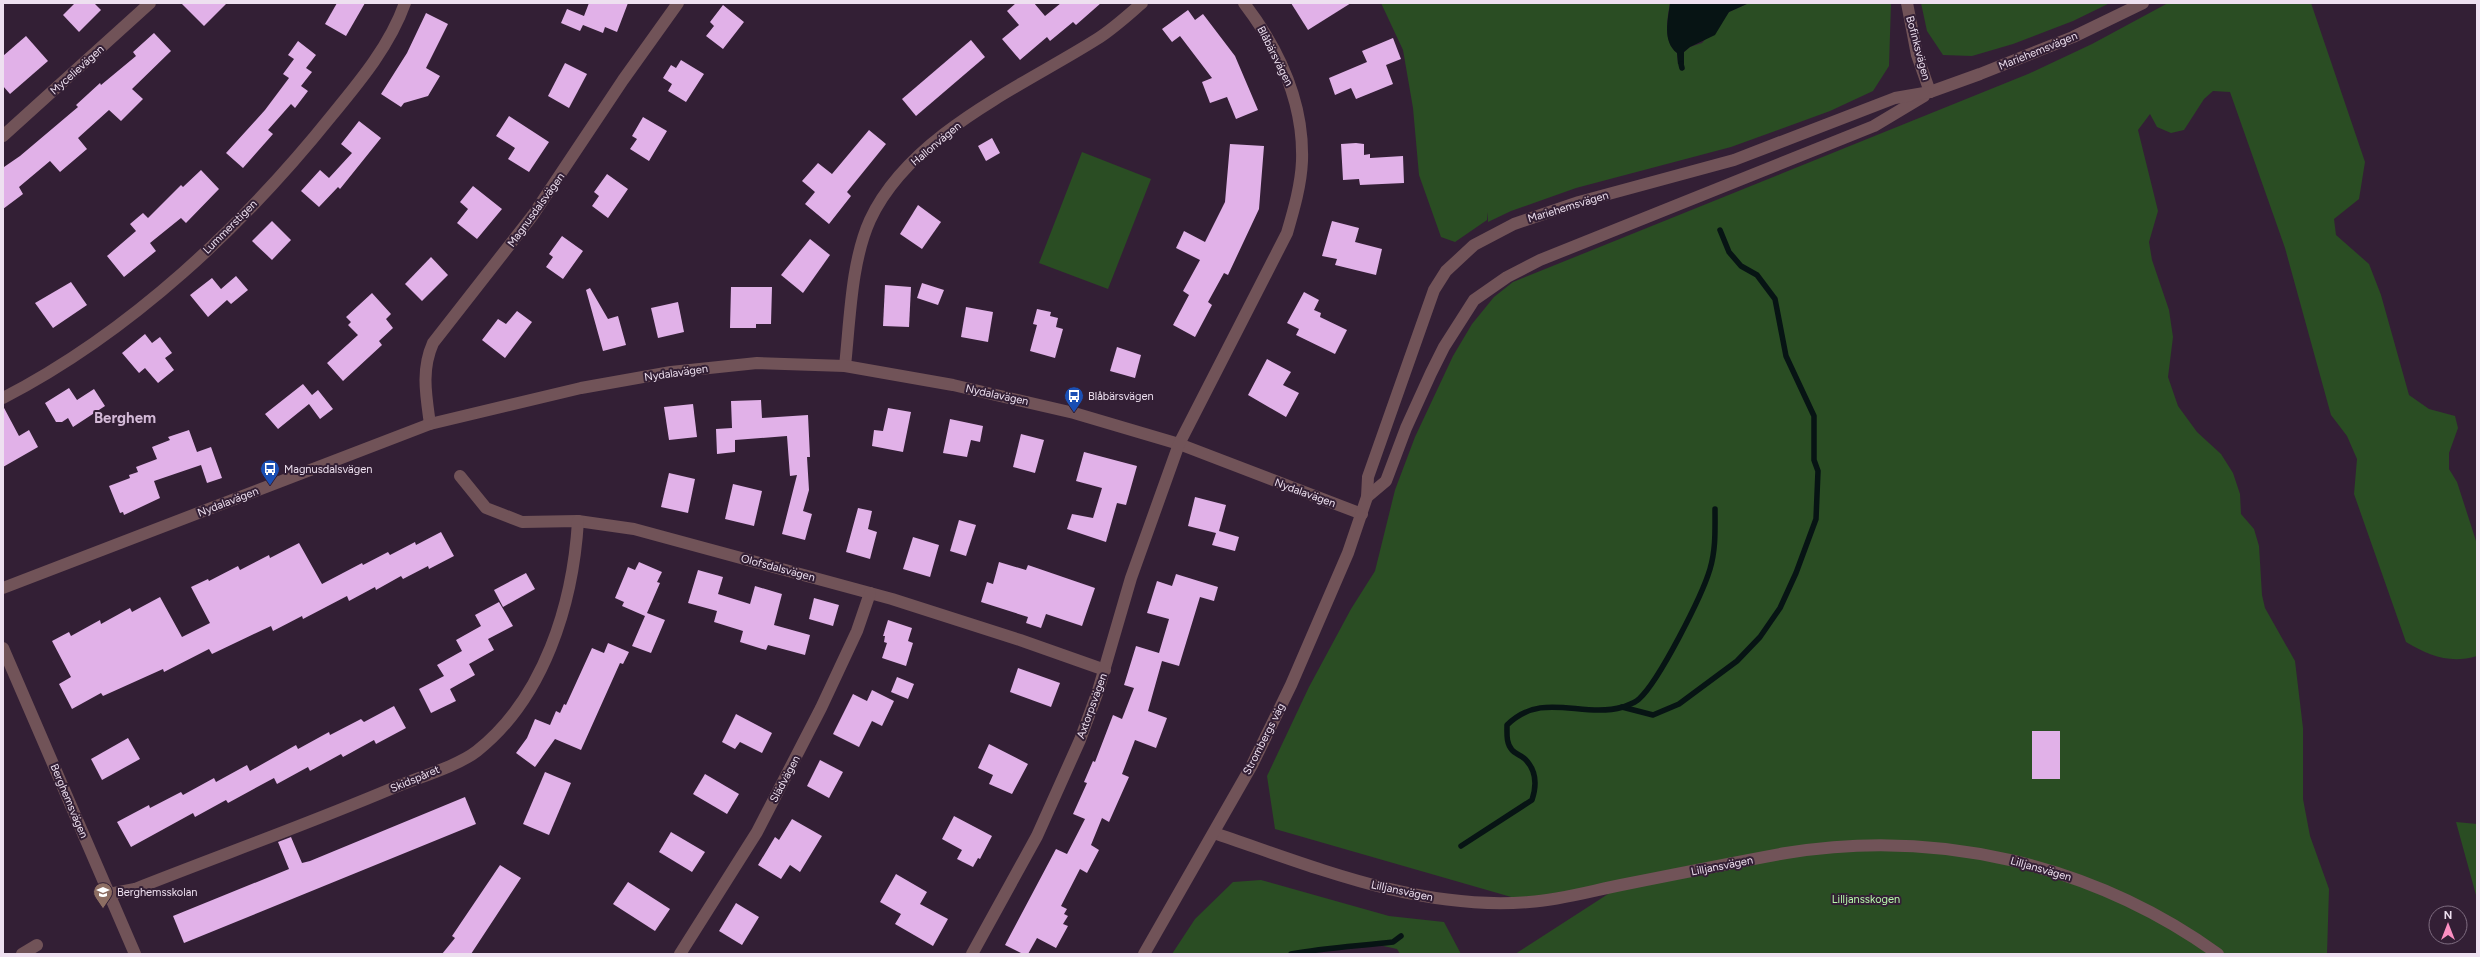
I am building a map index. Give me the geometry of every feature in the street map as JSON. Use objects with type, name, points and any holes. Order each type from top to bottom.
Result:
[{"type":"street","name":"Mycelievägen","points":[[3,136],[150,3]]},
{"type":"street","name":"Lummerstigen","points":[[3,398],[107,334],[187,270],[245,213],[317,134],[366,74],[398,22],[405,3]]},
{"type":"street","name":"Magnusdalsvägen","points":[[430,424],[424,381],[427,357],[433,343],[534,215],[623,80],[678,3]]},
{"type":"street","name":"Hallonvägen","points":[[846,366],[852,295],[870,221],[882,199],[902,173],[942,135],[972,114],[1099,38],[1142,3]]},
{"type":"street","name":"Blåbärsvägen","points":[[1179,444],[1287,233],[1296,200],[1301,170],[1302,134],[1292,88],[1276,52],[1244,3]]},
{"type":"street","name":"Bofinksvägen","points":[[1907,3],[1918,55],[1930,92]]},
{"type":"street","name":"Mariehemsvägen","points":[[1367,497],[1386,481],[1406,428],[1444,347],[1474,300],[1489,288],[1522,268],[1540,260],[1874,126],[1930,92],[2060,42],[2143,3]]},
{"type":"street","name":"Mariehemsvägen","points":[[1362,514],[1367,497],[1368,477],[1434,290],[1446,271],[1474,245],[1514,224],[1579,202],[1734,160],[1895,98],[1930,92]]},
{"type":"street","name":"Nydalavägen","points":[[3,588],[430,424],[581,388],[671,372],[757,363],[846,366],[953,385],[1037,404],[1179,444],[1362,514]]},
{"type":"street","name":"Axtorpsvägen","points":[[972,954],[1037,836],[1080,740],[1105,670],[1132,578],[1179,444]]},
{"type":"street","name":"Olofsdalsvägen","points":[[460,476],[486,508],[522,522],[578,522],[634,529],[870,593],[1020,640],[1105,670]]},
{"type":"street","name":"Strombergs väg","points":[[1144,954],[1252,764],[1291,685],[1348,553],[1362,514]]},
{"type":"street","name":"Skidspåret","points":[[109,894],[135,889],[376,795],[475,752],[489,740],[524,698],[546,658],[568,592],[576,547],[578,522]]},
{"type":"street","name":"Slädvägen","points":[[680,954],[757,832],[821,708],[857,631],[870,593]]},
{"type":"street","name":"Berghemsvägen","points":[[3,648],[135,954]]},
{"type":"street","name":"Lilljansvägen","points":[[1214,833],[1360,882],[1433,897],[1474,902],[1529,902],[1786,853],[1846,846],[1887,844],[1970,851],[2008,859],[2079,879],[2150,910],[2218,954]]},
{"type":"street","points":[[22,954],[37,945]]},
{"type":"green space","points":[[1381,3],[1670,3],[1667,23],[1668,37],[1677,53],[1678,64],[1684,64],[1684,52],[1690,47],[1702,43],[1729,12],[1749,3],[1891,3],[1889,66],[1873,91],[1830,111],[1731,147],[1576,188],[1511,211],[1488,222],[1488,212],[1487,220],[1455,242],[1441,237],[1419,175],[1413,108],[1403,50]]},
{"type":"green space","points":[[1921,3],[2110,3],[2073,21],[2013,44],[1972,56],[1943,55],[1927,31]]},
{"type":"green space","name":"Lilljansskogen","points":[[2168,3],[2311,3],[2365,162],[2359,199],[2334,219],[2336,235],[2369,264],[2381,295],[2409,395],[2429,409],[2455,416],[2458,428],[2449,453],[2449,469],[2457,482],[2477,544],[2477,656],[2449,659],[2432,655],[2406,642],[2354,494],[2357,459],[2347,436],[2331,415],[2285,248],[2230,92],[2213,91],[2204,99],[2184,130],[2171,133],[2157,127],[2150,114],[2138,130],[2158,211],[2149,242],[2152,260],[2169,310],[2173,337],[2168,377],[2178,406],[2197,432],[2221,454],[2233,473],[2240,494],[2241,514],[2254,529],[2259,546],[2262,595],[2265,608],[2295,661],[2303,728],[2303,799],[2310,836],[2329,889],[2327,954],[1515,954],[1622,885],[1529,902],[1275,829],[1267,776],[1309,687],[1351,609],[1375,571],[1395,490],[1415,437],[1453,356],[1472,324],[1494,297],[1513,282],[2028,74],[2092,44]]},
{"type":"green space","points":[[1082,152],[1151,179],[1108,289],[1039,263]]},
{"type":"green space","points":[[2456,822],[2477,824],[2477,900],[2476,895]]},
{"type":"green space","points":[[1261,880],[1389,916],[1444,922],[1461,954],[1400,954],[1397,949],[1374,944],[1333,950],[1314,950],[1291,954],[1172,954],[1195,919],[1233,882]]},
{"type":"shaded area","points":[[1670,3],[1749,3],[1729,12],[1715,35],[1690,47],[1684,52],[1684,64],[1678,64],[1677,53],[1669,43],[1667,30]]},
{"type":"building","points":[[75,3],[94,3],[101,10],[79,32],[63,15]]},
{"type":"building","points":[[181,3],[227,3],[204,26]]},
{"type":"building","points":[[337,3],[365,3],[346,36],[325,24]]},
{"type":"building","points":[[589,3],[628,3],[617,32],[605,27],[603,33],[583,25],[580,31],[561,23],[567,9],[584,16]]},
{"type":"building","points":[[1016,3],[1034,3],[1045,16],[1061,3],[1101,3],[1076,25],[1073,22],[1050,41],[1047,37],[1020,60],[1002,39],[1019,25],[1007,11]]},
{"type":"building","points":[[1291,3],[1351,3],[1308,30]]},
{"type":"building","points":[[723,5],[744,22],[723,49],[706,36],[714,26],[710,22]]},
{"type":"building","points":[[1188,10],[1195,20],[1203,14],[1235,56],[1258,110],[1236,119],[1227,97],[1210,103],[1202,82],[1212,78],[1180,36],[1172,42],[1162,29]]},
{"type":"building","points":[[426,13],[448,24],[426,68],[440,76],[428,96],[404,103],[401,107],[381,94],[407,53]]},
{"type":"building","points":[[154,33],[171,51],[132,89],[143,99],[121,121],[109,110],[78,138],[87,149],[60,172],[50,161],[19,187],[23,194],[3,209],[3,166],[4,167],[20,156],[78,107],[76,105],[100,83],[101,85],[136,56],[133,52]]},
{"type":"building","points":[[26,36],[48,61],[10,94],[3,86],[3,56]]},
{"type":"building","points":[[1393,38],[1401,59],[1386,65],[1393,84],[1356,99],[1351,88],[1335,95],[1329,78],[1367,62],[1362,51]]},
{"type":"building","points":[[971,40],[985,57],[916,116],[902,99]]},
{"type":"building","points":[[298,41],[316,55],[306,68],[312,72],[301,86],[308,91],[295,108],[291,104],[268,130],[273,134],[243,168],[226,153],[265,110],[289,78],[283,74],[294,59],[288,55]]},
{"type":"building","points":[[681,60],[704,74],[686,102],[668,91],[672,84],[663,78],[671,65],[676,68]]},
{"type":"building","points":[[565,63],[587,74],[569,108],[548,96]]},
{"type":"building","points":[[509,116],[549,142],[529,172],[508,159],[515,148],[496,136]]},
{"type":"building","points":[[643,117],[667,131],[649,161],[630,149],[637,139],[632,136]]},
{"type":"building","points":[[359,121],[381,138],[340,189],[338,187],[319,207],[301,191],[320,170],[329,178],[352,153],[341,144]]},
{"type":"building","points":[[869,130],[886,144],[847,192],[851,196],[829,224],[805,204],[815,192],[802,181],[818,163],[832,174]]},
{"type":"building","points":[[992,138],[1000,153],[986,161],[978,146]]},
{"type":"building","points":[[1230,144],[1264,146],[1259,209],[1228,275],[1224,273],[1208,302],[1212,305],[1195,337],[1173,325],[1189,295],[1183,291],[1200,260],[1176,248],[1184,231],[1205,242],[1225,202]]},
{"type":"building","points":[[1341,144],[1364,144],[1364,155],[1370,154],[1370,158],[1403,156],[1404,183],[1360,185],[1359,179],[1343,180]]},
{"type":"building","points":[[201,170],[219,189],[186,223],[181,218],[150,243],[156,251],[124,277],[107,256],[136,231],[130,224],[143,213],[148,218],[181,185],[183,187]]},
{"type":"building","points":[[607,174],[628,189],[608,218],[592,206],[599,196],[594,192]]},
{"type":"building","points":[[473,186],[502,209],[477,239],[457,223],[468,209],[460,202]]},
{"type":"building","points":[[918,205],[941,222],[922,249],[900,234]]},
{"type":"building","points":[[272,221],[291,240],[272,260],[252,241]]},
{"type":"building","points":[[1332,221],[1359,228],[1355,242],[1382,249],[1376,275],[1335,265],[1337,259],[1322,256]]},
{"type":"building","points":[[562,236],[583,251],[563,279],[546,267],[553,257],[549,254]]},
{"type":"building","points":[[810,239],[830,255],[803,293],[781,275]]},
{"type":"building","points":[[431,257],[448,275],[422,301],[405,284]]},
{"type":"building","points":[[236,276],[248,290],[231,304],[227,300],[208,317],[190,295],[212,278],[221,289]]},
{"type":"building","points":[[71,282],[87,305],[53,328],[35,303]]},
{"type":"building","points":[[922,283],[944,290],[938,305],[917,298]]},
{"type":"building","points":[[885,285],[911,287],[909,327],[883,326]]},
{"type":"building","points":[[731,287],[772,287],[771,324],[756,324],[756,328],[730,328]]},
{"type":"building","points":[[590,288],[608,319],[618,316],[626,345],[603,351],[586,290]]},
{"type":"building","points":[[1304,292],[1319,300],[1314,310],[1321,313],[1320,317],[1347,330],[1335,354],[1296,335],[1299,329],[1287,323]]},
{"type":"building","points":[[372,293],[391,314],[386,319],[393,328],[379,341],[382,345],[343,381],[327,363],[358,335],[348,325],[351,322],[346,317]]},
{"type":"building","points":[[678,302],[684,332],[658,338],[651,308]]},
{"type":"building","points":[[966,307],[993,312],[988,342],[961,337]]},
{"type":"building","points":[[1037,309],[1051,312],[1050,316],[1058,318],[1056,327],[1063,329],[1055,358],[1030,351],[1037,325],[1033,324]]},
{"type":"building","points":[[517,311],[532,322],[505,358],[482,340],[498,319],[506,324]]},
{"type":"building","points":[[145,334],[152,343],[160,337],[172,353],[165,358],[174,370],[158,383],[145,368],[139,373],[122,353]]},
{"type":"building","points":[[1117,347],[1141,355],[1135,378],[1110,371]]},
{"type":"building","points":[[1267,359],[1291,372],[1283,385],[1299,393],[1286,417],[1248,395]]},
{"type":"building","points":[[303,384],[312,395],[318,390],[333,409],[320,419],[309,404],[278,429],[265,414]]},
{"type":"building","points":[[69,388],[77,400],[94,389],[105,406],[73,427],[68,418],[62,422],[56,422],[45,403]]},
{"type":"building","points":[[761,400],[762,418],[808,415],[810,457],[807,457],[809,490],[803,511],[812,514],[805,540],[782,534],[797,475],[790,476],[787,436],[735,440],[735,452],[717,454],[716,429],[732,428],[731,401]]},
{"type":"building","points":[[693,404],[697,437],[669,440],[664,407]]},
{"type":"building","points":[[3,406],[19,436],[29,430],[38,447],[3,467]]},
{"type":"building","points":[[888,408],[911,412],[903,452],[872,446],[874,430],[883,431]]},
{"type":"building","points":[[950,419],[983,426],[980,442],[971,440],[967,457],[943,453]]},
{"type":"building","points":[[189,430],[197,452],[211,447],[222,478],[207,483],[201,465],[154,481],[160,498],[124,515],[123,512],[120,513],[109,486],[130,478],[129,475],[138,472],[136,467],[157,459],[152,447],[170,440],[168,437]]},
{"type":"building","points":[[1021,434],[1044,440],[1035,473],[1013,467]]},
{"type":"building","points":[[1084,452],[1137,466],[1126,505],[1117,503],[1106,542],[1067,529],[1072,514],[1093,518],[1102,488],[1076,481]]},
{"type":"building","points":[[669,473],[695,479],[688,513],[661,507]]},
{"type":"building","points":[[733,484],[762,491],[754,526],[725,519]]},
{"type":"building","points":[[1195,497],[1226,505],[1219,531],[1239,537],[1235,551],[1212,545],[1216,533],[1188,526]]},
{"type":"building","points":[[858,508],[872,511],[868,529],[877,532],[870,559],[846,552]]},
{"type":"building","points":[[959,520],[976,525],[966,556],[950,551]]},
{"type":"building","points":[[441,532],[454,556],[429,569],[428,566],[403,579],[401,576],[376,590],[375,587],[349,601],[347,596],[303,619],[302,616],[273,631],[271,626],[212,654],[209,649],[164,672],[163,669],[103,696],[101,693],[72,709],[59,684],[71,677],[52,641],[69,632],[71,636],[100,620],[101,624],[130,608],[132,612],[160,597],[182,637],[210,623],[191,587],[208,579],[209,581],[238,566],[240,570],[269,555],[270,558],[299,543],[322,584],[362,563],[363,565],[388,552],[390,555],[415,542],[416,545]]},
{"type":"building","points":[[913,537],[939,545],[930,577],[903,569]]},
{"type":"building","points":[[639,562],[662,572],[657,582],[660,583],[647,613],[665,620],[651,653],[632,646],[645,616],[622,606],[624,602],[615,598],[628,567],[635,570]]},
{"type":"building","points":[[999,562],[1026,570],[1028,565],[1095,588],[1082,626],[1046,614],[1041,628],[1026,623],[1028,617],[981,602],[987,582],[993,584]]},
{"type":"building","points":[[698,570],[723,577],[718,594],[750,604],[755,586],[782,594],[774,625],[810,635],[805,655],[768,645],[766,650],[740,642],[743,631],[714,622],[717,611],[688,603]]},
{"type":"building","points":[[526,573],[535,589],[503,607],[494,590]]},
{"type":"building","points":[[1176,574],[1218,587],[1214,601],[1200,597],[1179,666],[1162,661],[1148,711],[1167,718],[1156,748],[1135,740],[1122,774],[1129,777],[1109,822],[1102,818],[1091,845],[1099,850],[1087,873],[1080,869],[1061,906],[1067,909],[1064,914],[1068,916],[1063,924],[1068,926],[1056,948],[1037,938],[1028,954],[1023,954],[1005,945],[1056,849],[1067,854],[1085,819],[1073,814],[1087,783],[1084,782],[1093,761],[1095,762],[1113,715],[1122,719],[1134,688],[1124,685],[1136,646],[1159,653],[1169,619],[1147,613],[1157,581],[1172,586]]},
{"type":"building","points":[[814,598],[839,605],[833,626],[809,619]]},
{"type":"building","points":[[499,602],[513,626],[488,639],[494,650],[469,664],[475,675],[450,689],[456,701],[431,713],[419,689],[444,676],[437,665],[462,651],[456,640],[481,626],[475,615]]},
{"type":"building","points":[[888,620],[912,628],[908,641],[913,643],[906,666],[882,658],[887,643],[884,642],[885,636],[883,636]]},
{"type":"building","points":[[608,643],[629,652],[623,664],[620,663],[581,750],[555,739],[535,767],[516,753],[527,738],[535,719],[550,725],[556,711],[560,713],[564,704],[566,705],[592,648],[604,653]]},
{"type":"building","points":[[1018,668],[1060,683],[1051,707],[1010,692]]},
{"type":"building","points":[[897,677],[914,684],[908,699],[891,692]]},
{"type":"building","points":[[872,690],[894,701],[882,726],[872,721],[859,747],[833,734],[853,694],[867,701]]},
{"type":"building","points":[[394,706],[406,728],[376,744],[374,740],[343,757],[341,754],[310,771],[308,767],[277,784],[274,778],[228,803],[226,800],[195,817],[193,813],[131,847],[117,822],[149,805],[150,808],[181,792],[183,795],[214,778],[216,782],[247,765],[250,771],[296,745],[298,749],[329,732],[330,735],[361,719],[364,722]]},
{"type":"building","points":[[736,714],[772,733],[762,753],[740,742],[735,749],[722,742]]},
{"type":"building","points":[[2032,731],[2060,731],[2060,779],[2032,779]]},
{"type":"building","points":[[128,738],[140,759],[102,780],[91,759]]},
{"type":"building","points":[[989,744],[1028,764],[1012,794],[989,784],[993,775],[978,768]]},
{"type":"building","points":[[820,760],[843,772],[829,798],[807,786]]},
{"type":"building","points":[[545,772],[571,783],[549,835],[523,824]]},
{"type":"building","points":[[705,774],[739,794],[727,814],[693,794]]},
{"type":"building","points":[[465,797],[476,824],[184,943],[173,916],[289,869],[278,842],[291,837],[302,863]]},
{"type":"building","points":[[954,816],[992,836],[980,859],[978,858],[973,867],[957,859],[962,850],[942,839]]},
{"type":"building","points":[[792,819],[822,836],[800,872],[790,865],[781,879],[758,865],[775,837],[779,840]]},
{"type":"building","points":[[671,832],[705,852],[692,872],[659,852]]},
{"type":"building","points":[[500,865],[521,878],[471,954],[442,954],[455,938],[452,936]]},
{"type":"building","points":[[896,874],[927,892],[920,904],[948,919],[933,946],[895,924],[901,914],[880,902]]},
{"type":"building","points":[[628,882],[670,909],[655,931],[613,904]]},
{"type":"building","points":[[736,903],[759,917],[742,945],[719,931]]},
{"type":"waterway","points":[[1681,64],[1682,68]]},
{"type":"waterway","points":[[1622,707],[1653,715],[1679,704],[1737,661],[1760,637],[1780,608],[1796,573],[1816,519],[1818,471],[1814,460],[1814,416],[1786,356],[1775,299],[1757,275],[1741,266],[1729,252],[1720,230]]},
{"type":"waterway","points":[[1461,846],[1532,800],[1535,789],[1534,773],[1525,759],[1515,753],[1510,747],[1507,738],[1507,725],[1521,715],[1534,709],[1563,707],[1607,710],[1623,707],[1637,700],[1647,689],[1679,637],[1710,569],[1715,539],[1715,509]]},
{"type":"waterway","points":[[1291,954],[1393,942],[1401,936]]},
{"type":"place","name":"Blåbärsvägen","points":[[1074,413]]},
{"type":"place","name":"Magnusdalsvägen","points":[[270,486]]},
{"type":"place","name":"Berghemsskolan","points":[[103,909]]},
{"type":"district","name":"Berghem","points":[[125,418]]}]
